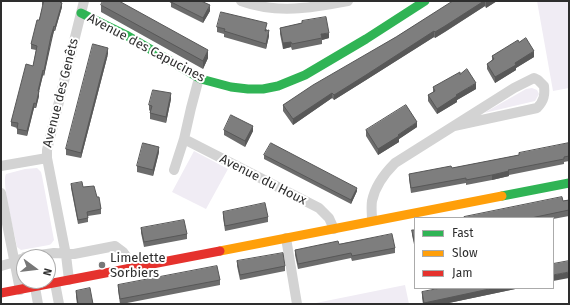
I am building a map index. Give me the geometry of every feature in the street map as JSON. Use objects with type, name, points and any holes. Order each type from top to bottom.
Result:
[{"type":"street","name":"Avenue des Genêts","points":[[69,280],[66,254],[46,158],[50,134],[84,1]]},
{"type":"street","points":[[241,1],[266,7],[287,9],[309,8],[348,1]]},
{"type":"street","name":"Avenue des Capucines","points":[[81,13],[102,22],[171,60],[200,78],[221,85],[247,90],[268,89],[289,84],[311,73],[425,1]]},
{"type":"street","points":[[174,170],[184,140],[189,114],[200,78]]},
{"type":"street","points":[[372,220],[372,202],[377,186],[385,173],[395,163],[514,88],[534,78],[544,86],[545,95],[543,102],[537,108],[454,126]]},
{"type":"street","name":"Avenue du Houx","points":[[184,140],[319,208],[329,218],[334,229]]},
{"type":"street","points":[[1,166],[46,158]]},
{"type":"street","points":[[56,283],[334,229],[372,220],[398,217],[569,183]]},
{"type":"street","points":[[1,193],[18,249]]},
{"type":"street","points":[[286,238],[297,304]]},
{"type":"street","points":[[56,253],[74,254],[115,246],[123,252],[134,267]]},
{"type":"street","points":[[1,266],[16,261]]},
{"type":"street","points":[[56,288],[59,304]]},
{"type":"street","points":[[1,293],[25,289]]},
{"type":"street","points":[[35,289],[38,304]]},
{"type":"shaded area","points":[[537,1],[569,1],[569,88],[553,91]]},
{"type":"shaded area","points":[[532,88],[537,90],[539,94],[535,101],[484,113],[526,89]]},
{"type":"shaded area","points":[[194,151],[228,169],[206,209],[172,192]]},
{"type":"shaded area","points":[[37,168],[41,172],[54,240],[49,245],[20,249],[17,247],[5,187],[5,179],[6,174],[25,169]]},
{"type":"shaded area","points":[[405,285],[409,304],[311,304]]},
{"type":"building","points":[[44,1],[60,1],[62,3],[51,36],[36,104],[34,103],[27,131],[17,129],[18,123],[11,122],[26,64],[33,66],[37,46],[31,44],[37,20],[39,20]]},
{"type":"building","points":[[103,1],[119,1],[208,50],[203,61],[101,5]]},
{"type":"building","points":[[201,1],[210,5],[203,18],[171,2]]},
{"type":"building","points":[[453,1],[484,1],[334,95],[332,93],[293,119],[283,105],[313,85],[396,37]]},
{"type":"building","points":[[221,12],[267,23],[265,31],[269,30],[266,44],[224,31],[225,29],[217,27]]},
{"type":"building","points":[[326,17],[329,33],[321,34],[322,38],[292,44],[291,42],[283,43],[280,28],[302,23],[302,21]]},
{"type":"building","points":[[526,38],[534,51],[515,63],[516,65],[495,77],[487,64],[494,59],[492,56],[518,40],[519,42]]},
{"type":"building","points":[[93,44],[108,48],[81,153],[66,149]]},
{"type":"building","points":[[467,69],[476,83],[437,109],[428,95],[435,91],[433,87]]},
{"type":"building","points":[[153,90],[171,93],[166,117],[150,113],[152,106],[149,105]]},
{"type":"building","points":[[406,105],[417,122],[398,135],[399,136],[378,149],[366,130]]},
{"type":"building","points":[[231,115],[253,126],[245,141],[224,130]]},
{"type":"building","points":[[143,143],[159,147],[153,170],[137,166]]},
{"type":"building","points":[[271,143],[357,188],[351,200],[264,155]]},
{"type":"building","points":[[569,143],[569,156],[564,157],[564,159],[466,180],[466,178],[411,188],[409,174],[451,166],[452,168],[519,155],[519,153]]},
{"type":"building","points":[[82,182],[83,187],[94,186],[97,197],[99,197],[101,209],[87,212],[88,218],[78,220],[71,184]]},
{"type":"building","points":[[562,197],[563,201],[569,200],[569,210],[536,217],[464,217]]},
{"type":"building","points":[[265,203],[268,217],[225,226],[223,212]]},
{"type":"building","points":[[184,220],[187,234],[144,242],[141,228]]},
{"type":"building","points":[[392,234],[395,248],[352,256],[351,253],[298,264],[295,250],[338,241],[339,244]]},
{"type":"building","points":[[283,253],[285,266],[240,275],[237,261]]},
{"type":"building","points":[[569,261],[569,272],[554,275],[554,264]]},
{"type":"building","points":[[217,266],[220,280],[120,299],[118,285]]},
{"type":"building","points":[[90,288],[93,304],[78,304],[76,291]]},
{"type":"building","points":[[436,289],[489,289],[424,303],[422,292]]},
{"type":"traffic: fast","points":[[81,13],[126,35],[201,79],[231,87],[263,89],[278,86],[305,75],[366,39],[425,1]]},
{"type":"traffic: fast","points":[[502,196],[569,183]]},
{"type":"traffic: slow","points":[[220,251],[502,196]]},
{"type":"traffic: jam","points":[[1,293],[220,251]]},
{"type":"place","name":"Limelette Sorbiers","points":[[102,265]]}]
